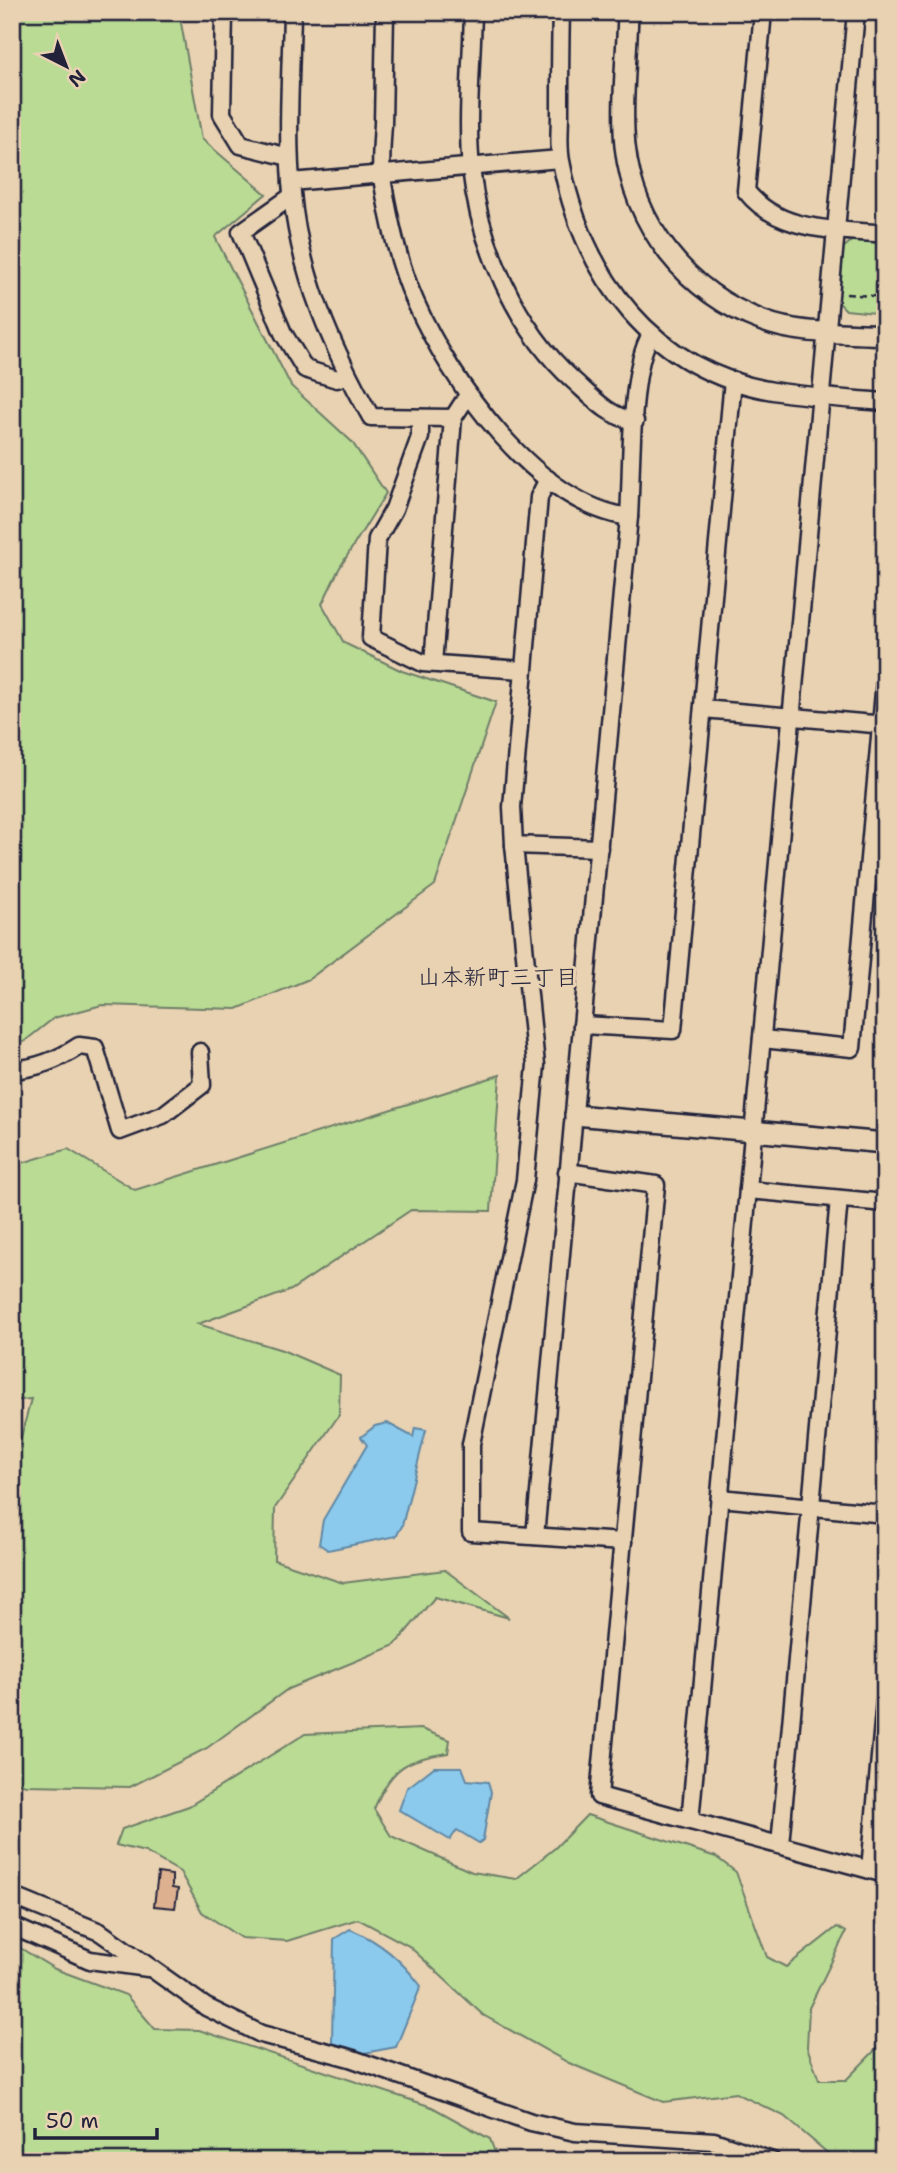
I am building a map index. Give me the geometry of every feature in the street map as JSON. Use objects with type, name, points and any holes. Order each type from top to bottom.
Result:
[{"type":"street","points":[[224,12],[222,114],[241,145],[289,157]]},
{"type":"street","points":[[292,12],[289,157],[291,189],[309,280],[348,376],[371,416],[453,418]]},
{"type":"street","points":[[385,12],[382,174],[399,257],[415,301],[468,395],[513,446],[548,479],[605,513],[629,517]]},
{"type":"street","points":[[473,12],[471,167],[486,236],[500,274],[524,319],[567,374],[616,418],[635,421]]},
{"type":"street","points":[[561,12],[560,159],[576,220],[596,264],[622,304],[651,335],[685,360],[733,380],[772,391],[885,402]]},
{"type":"street","points":[[628,12],[625,145],[637,202],[665,253],[728,304],[764,322],[885,335]]},
{"type":"street","points":[[763,12],[746,191],[758,206],[780,219],[801,226],[885,234]]},
{"type":"street","points":[[690,1821],[856,12]]},
{"type":"street","points":[[348,376],[337,379],[305,369],[282,333],[241,232],[291,189],[382,174],[560,159]]},
{"type":"street","points":[[535,1536],[629,517],[642,348],[651,335]]},
{"type":"street","points":[[582,1025],[673,1030],[733,380]]},
{"type":"street","points":[[433,663],[453,418],[468,395]]},
{"type":"street","points":[[420,418],[420,437],[394,509],[377,538],[371,638],[423,663],[523,670]]},
{"type":"street","points":[[548,479],[539,497],[512,807],[537,1065],[525,1180],[471,1444],[471,1532],[623,1542]]},
{"type":"street","points":[[762,1039],[852,1048],[885,681]]},
{"type":"street","points":[[703,709],[883,725]]},
{"type":"street","points":[[514,845],[599,848]]},
{"type":"street","points":[[12,1070],[30,1069],[59,1059],[79,1046],[95,1048],[120,1131],[163,1115],[202,1085],[200,1052]]},
{"type":"street","points":[[575,1115],[885,1143]]},
{"type":"street","points":[[567,1172],[656,1185],[598,1796],[877,1872],[885,1700]]},
{"type":"street","points":[[748,1190],[885,1203]]},
{"type":"street","points":[[780,1845],[839,1199]]},
{"type":"street","points":[[720,1498],[885,1514]]},
{"type":"street","points":[[12,1896],[82,1922],[206,2007],[261,2034],[350,2058],[531,2122],[575,2132],[714,2141],[772,2161]]},
{"type":"street","points":[[12,1926],[90,1960],[150,1969]]},
{"type":"path","points":[[838,293],[885,297]]},
{"type":"green space","points":[[12,12],[179,12],[202,139],[266,194],[215,237],[291,386],[352,442],[386,493],[339,569],[322,604],[344,643],[402,671],[496,702],[435,885],[309,979],[237,1009],[102,1005],[54,1018],[16,1048],[12,1047]]},
{"type":"green space","points":[[854,239],[885,243],[885,314],[846,310],[837,301],[843,248]]},
{"type":"green space","points":[[500,1075],[491,1211],[411,1210],[291,1290],[198,1324],[282,1350],[340,1375],[339,1415],[275,1508],[274,1560],[343,1583],[445,1570],[509,1618],[435,1597],[395,1645],[288,1689],[207,1748],[130,1787],[26,1785],[12,1781],[12,1451],[18,1449],[31,1399],[12,1401],[12,1166],[68,1149],[135,1190]]},
{"type":"green space","points":[[421,1729],[450,1740],[448,1753],[410,1763],[401,1768],[387,1784],[374,1809],[391,1836],[472,1872],[516,1879],[555,1848],[587,1815],[716,1857],[736,1872],[767,1957],[786,1967],[837,1927],[846,1932],[809,2008],[807,2047],[819,2080],[846,2080],[885,2040],[885,2161],[837,2161],[784,2116],[736,2093],[663,2102],[569,2063],[483,2015],[409,1946],[358,1919],[287,1941],[241,1938],[202,1912],[180,1872],[145,1852],[116,1845],[122,1829],[189,1806],[305,1734]]},
{"type":"green space","points":[[12,1943],[55,1969],[126,1995],[155,2029],[199,2030],[432,2107],[490,2139],[498,2161],[12,2161]]},
{"type":"water","points":[[387,1423],[413,1437],[415,1428],[426,1430],[402,1526],[396,1536],[328,1550],[319,1544],[323,1520],[367,1445],[361,1437],[375,1426]]},
{"type":"water","points":[[434,1767],[462,1767],[467,1780],[488,1782],[491,1792],[483,1840],[479,1843],[457,1830],[450,1840],[399,1810],[407,1788]]},
{"type":"water","points":[[350,1929],[390,1953],[421,1986],[396,2047],[364,2053],[332,2043],[334,1939]]},
{"type":"building","points":[[158,1873],[172,1875],[172,1888],[178,1889],[175,1908],[154,1906]]},
{"type":"district","name":"山本新町三丁目","points":[[498,977]]}]
